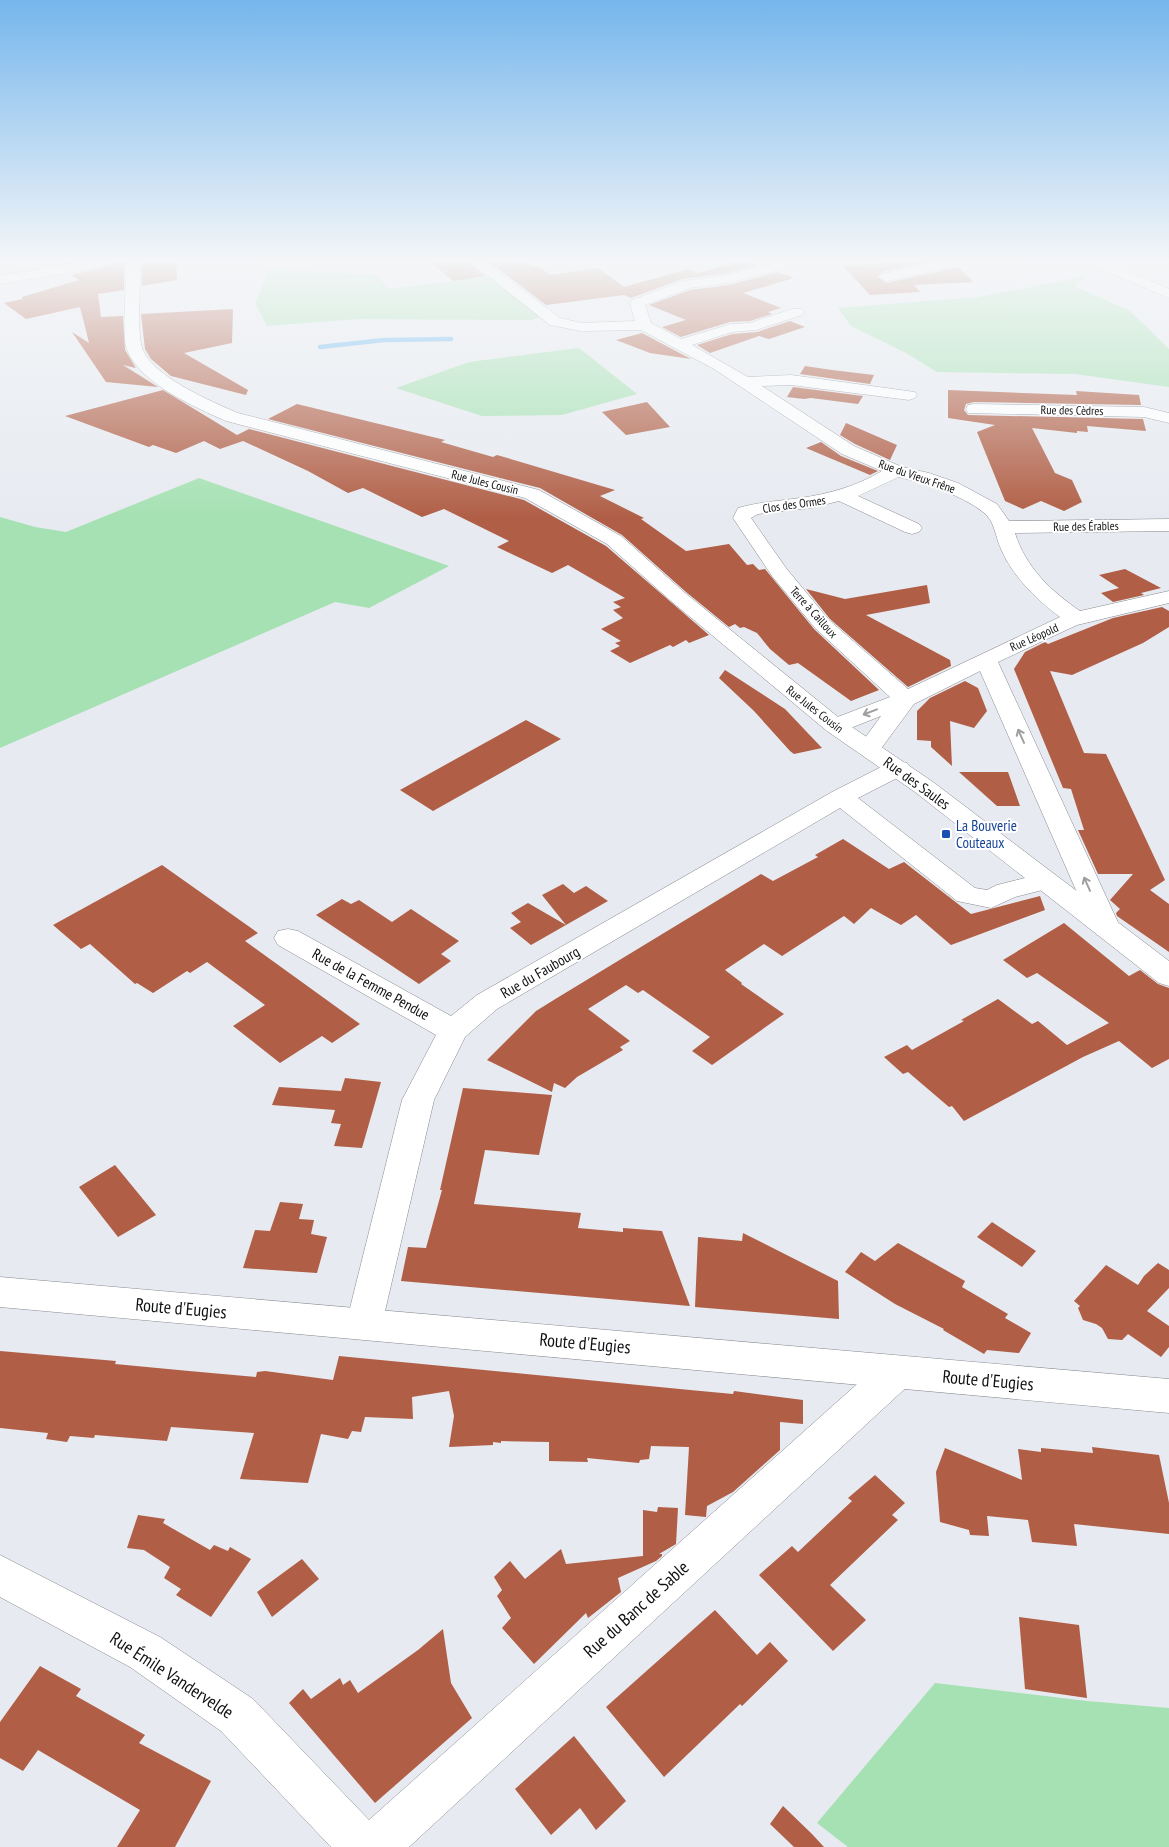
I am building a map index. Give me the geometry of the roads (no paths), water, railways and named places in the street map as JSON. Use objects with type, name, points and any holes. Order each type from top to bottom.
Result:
[{"type":"street","name":"Rue Jules Cousin","points":[[134,346],[134,349],[148,367],[190,397],[232,417],[532,494],[614,540],[678,597],[834,726],[868,749]]},
{"type":"street","name":"Rue du Vieux Frêne","points":[[683,346],[746,382],[848,450],[896,471],[923,477],[972,496],[990,508],[1004,527],[1010,548],[1023,570],[1052,601],[1077,619]]},
{"type":"street","points":[[746,382],[791,380],[909,395]]},
{"type":"street","name":"Rue des Cèdres","points":[[974,409],[1098,410],[1149,413],[1169,418]]},
{"type":"street","name":"Clos des Ormes","points":[[745,512],[843,496],[874,484],[896,471]]},
{"type":"street","name":"Clos des Ormes","points":[[843,496],[912,528]]},
{"type":"street","name":"Terre à Cailloux","points":[[745,512],[742,516],[743,520],[779,572],[822,624],[906,699]]},
{"type":"street","name":"Rue des Érables","points":[[1004,527],[1169,525]]},
{"type":"street","name":"Rue Léopold","points":[[834,726],[906,699],[986,659],[1077,619],[1169,597]]},
{"type":"street","name":"Rue des Saules","points":[[986,659],[1106,929]]},
{"type":"street","name":"Rue Léopold","points":[[868,749],[906,699]]},
{"type":"street","name":"Rue des Saules","points":[[868,749],[898,768],[1169,976]]},
{"type":"street","name":"Rue du Faubourg","points":[[364,1324],[418,1100],[453,1031],[487,1002],[841,797],[898,768]]},
{"type":"street","points":[[841,797],[967,895],[990,899],[1006,891],[1045,881]]},
{"type":"street","name":"Rue de la Femme Pendue","points":[[288,938],[453,1031]]},
{"type":"street","name":"Route d'Eugies","points":[[0,1292],[1169,1396]]},
{"type":"street","name":"Rue du Banc de Sable","points":[[374,1847],[897,1372]]},
{"type":"street","name":"Rue Émile Vandervelde","points":[[0,1575],[144,1652],[237,1716],[363,1847]]},
{"type":"waterway","points":[[320,347],[327,346]]},
{"type":"place","name":"La Bouverie Couteaux","points":[[946,834]]}]
